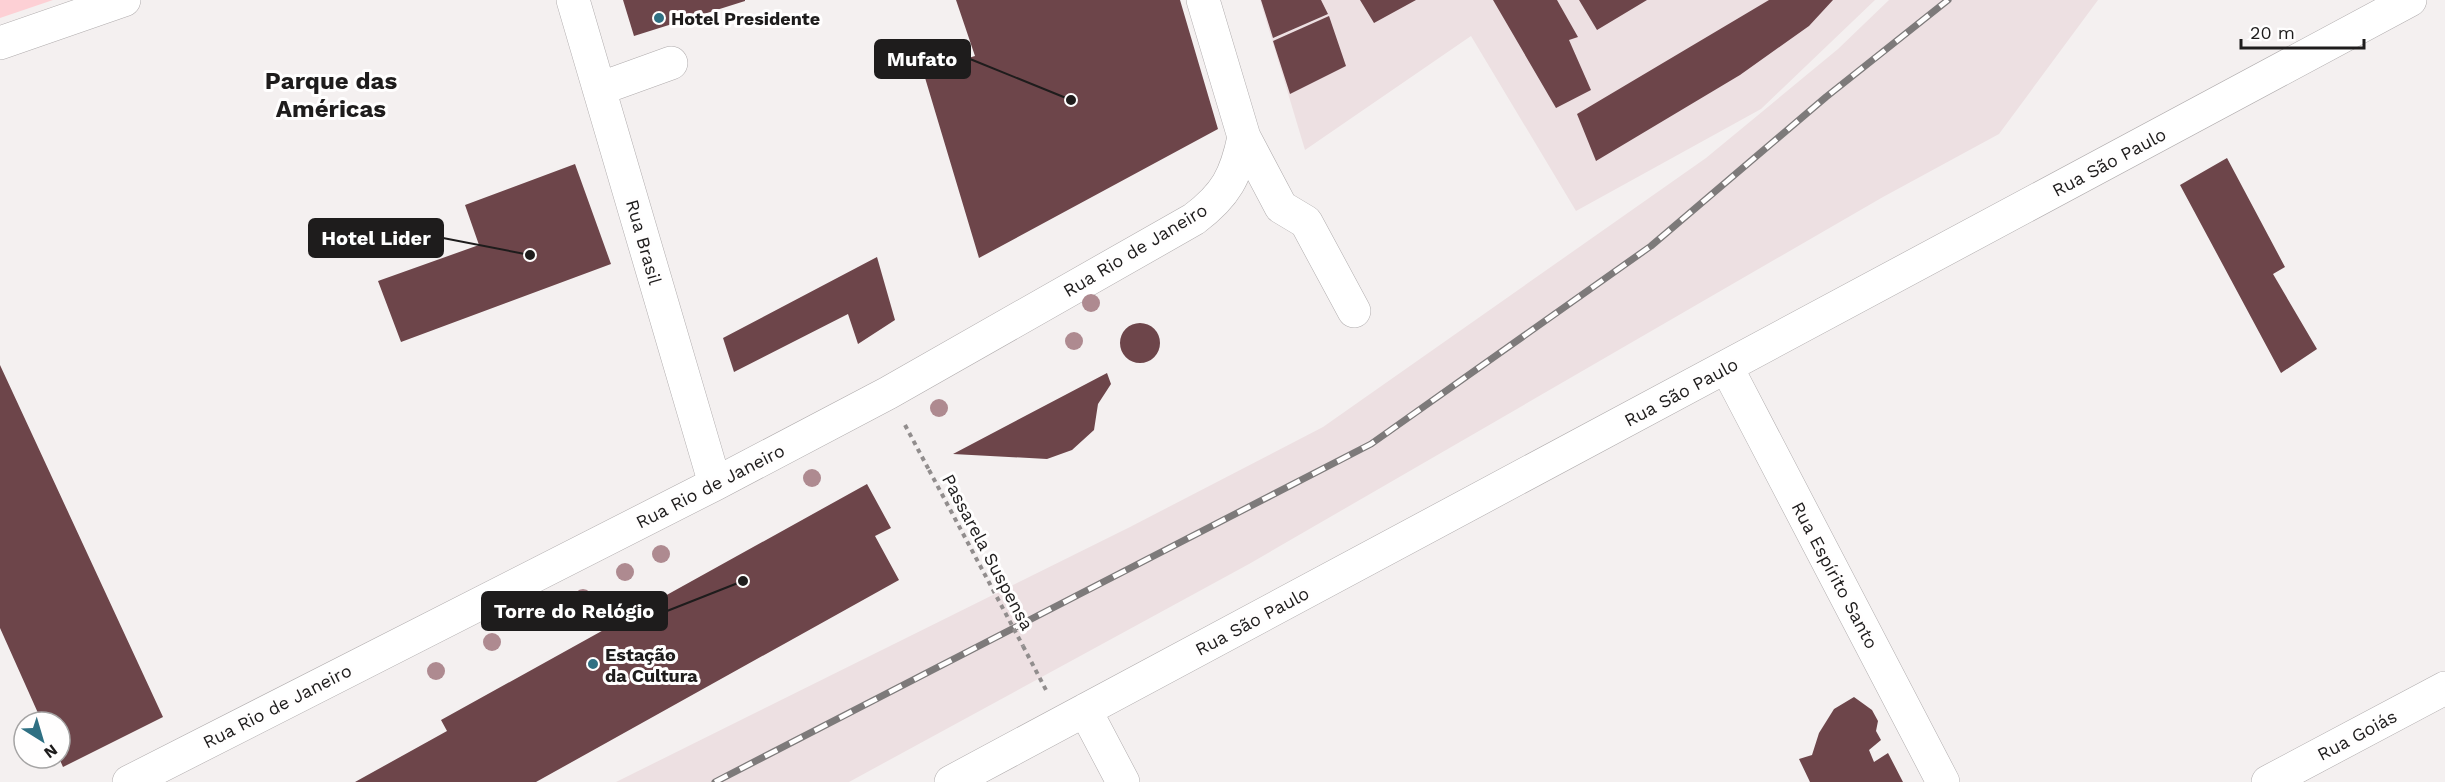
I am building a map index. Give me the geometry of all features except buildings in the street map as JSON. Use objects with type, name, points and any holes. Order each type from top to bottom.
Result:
[{"type":"street","points":[[0,42],[124,0]]},
{"type":"street","name":"Rua Brasil","points":[[573,0],[715,484]]},
{"type":"street","points":[[1203,0],[1244,137],[1281,207],[1306,222],[1354,312]]},
{"type":"street","name":"Rua São Paulo","points":[[951,782],[1727,368],[2409,0]]},
{"type":"street","points":[[599,89],[671,63]]},
{"type":"street","name":"Rua Rio de Janeiro","points":[[129,782],[715,484],[888,393],[1194,219],[1213,205],[1230,184],[1238,165],[1244,137]]},
{"type":"street","name":"Rua Espírito Santo","points":[[1727,368],[1943,782]]},
{"type":"street","name":"Rua Goiás","points":[[2268,782],[2445,688]]},
{"type":"street","points":[[1074,716],[1123,782]]},
{"type":"street","points":[[141,782],[192,749]]},
{"type":"path","name":"Passarela Suspensa","points":[[888,393],[1023,646],[1074,716]]},
{"type":"shaded area","points":[[0,0],[53,0],[0,18]]},
{"type":"shaded area","points":[[1260,0],[1875,0],[1761,109],[1576,211],[1471,36],[1305,150]]},
{"type":"shaded area","points":[[1889,0],[2098,0],[1999,134],[1883,197],[1249,564],[849,782],[616,782],[1130,527],[1323,427],[1706,158],[1838,49]]},
{"type":"railway","points":[[715,782],[1371,444],[1651,246],[1826,97],[1948,0]]},
{"type":"place","name":"Hotel Presidente","points":[[659,18]]},
{"type":"place","name":"Mufato","points":[[1071,100]]},
{"type":"place","name":"Hotel Lider","points":[[530,255]]},
{"type":"place","name":"Torre do Relógio","points":[[743,581]]},
{"type":"place","name":"Estação da Cultura","points":[[593,664]]},
{"type":"district","name":"Parque das Américas","points":[[331,95]]}]
